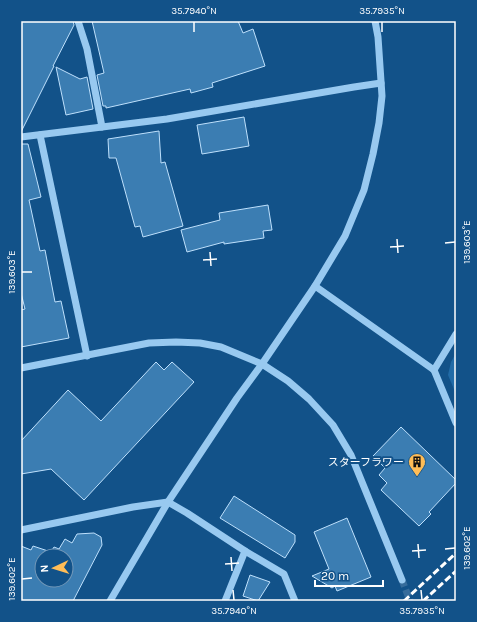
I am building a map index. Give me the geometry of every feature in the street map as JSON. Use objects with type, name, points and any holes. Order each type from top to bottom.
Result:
[{"type":"street","points":[[78,21],[87,49],[102,127]]},
{"type":"street","points":[[110,601],[168,502],[237,398],[315,286],[345,236],[364,190],[379,123],[382,83],[375,21]]},
{"type":"street","points":[[21,137],[167,119],[382,83]]},
{"type":"street","points":[[40,135],[88,356]]},
{"type":"street","points":[[315,286],[434,370],[456,424]]},
{"type":"street","points":[[434,370],[456,334]]},
{"type":"street","points":[[21,368],[149,343],[176,342],[200,343],[221,347],[262,364],[288,380],[309,399],[333,425],[351,455],[402,580]]},
{"type":"street","points":[[21,530],[133,507],[168,502],[284,574],[295,601]]},
{"type":"street","points":[[224,601],[245,551]]},
{"type":"shaded area","points":[[456,353],[456,394],[448,375],[451,362]]},
{"type":"building","points":[[21,21],[73,21],[74,25],[21,132]]},
{"type":"building","points":[[92,21],[238,21],[243,33],[253,29],[265,66],[212,83],[213,87],[191,93],[190,89],[106,108],[106,106],[103,106],[97,75],[104,73]]},
{"type":"building","points":[[56,67],[80,79],[87,77],[93,109],[66,115]]},
{"type":"building","points":[[244,117],[249,146],[202,154],[197,125]]},
{"type":"building","points":[[159,131],[161,163],[165,162],[183,226],[143,237],[140,226],[135,227],[116,158],[109,158],[108,139]]},
{"type":"building","points":[[21,144],[28,144],[41,197],[29,200],[40,251],[45,250],[55,302],[61,301],[69,338],[21,347],[21,310],[25,309],[21,293]]},
{"type":"building","points":[[268,205],[272,230],[263,231],[264,238],[224,244],[224,242],[187,252],[181,230],[220,220],[219,213]]},
{"type":"building","points":[[156,362],[164,370],[172,362],[194,382],[84,500],[51,469],[21,474],[21,441],[68,390],[101,421]]},
{"type":"building","name":"スターフラワー","points":[[401,427],[456,480],[456,483],[429,512],[431,514],[419,526],[381,490],[387,483],[379,475],[385,468],[373,456]]},
{"type":"building","points":[[234,496],[295,535],[295,542],[285,558],[220,518]]},
{"type":"building","points":[[347,518],[371,577],[337,591],[335,586],[332,588],[312,576],[329,569],[314,532]]},
{"type":"building","points":[[94,533],[101,537],[102,545],[73,601],[21,601],[21,546],[31,550],[33,546],[39,548],[34,548],[34,588],[74,588],[74,548],[60,548],[65,539],[72,543],[77,534]]},
{"type":"building","points":[[250,575],[270,582],[258,601],[243,596]]},
{"type":"tunnel","points":[[402,580],[410,601]]},
{"type":"railway","points":[[404,601],[456,553]]},
{"type":"railway","points":[[423,601],[456,571]]},
{"type":"place","name":"スターフラワー","points":[[417,477]]}]
